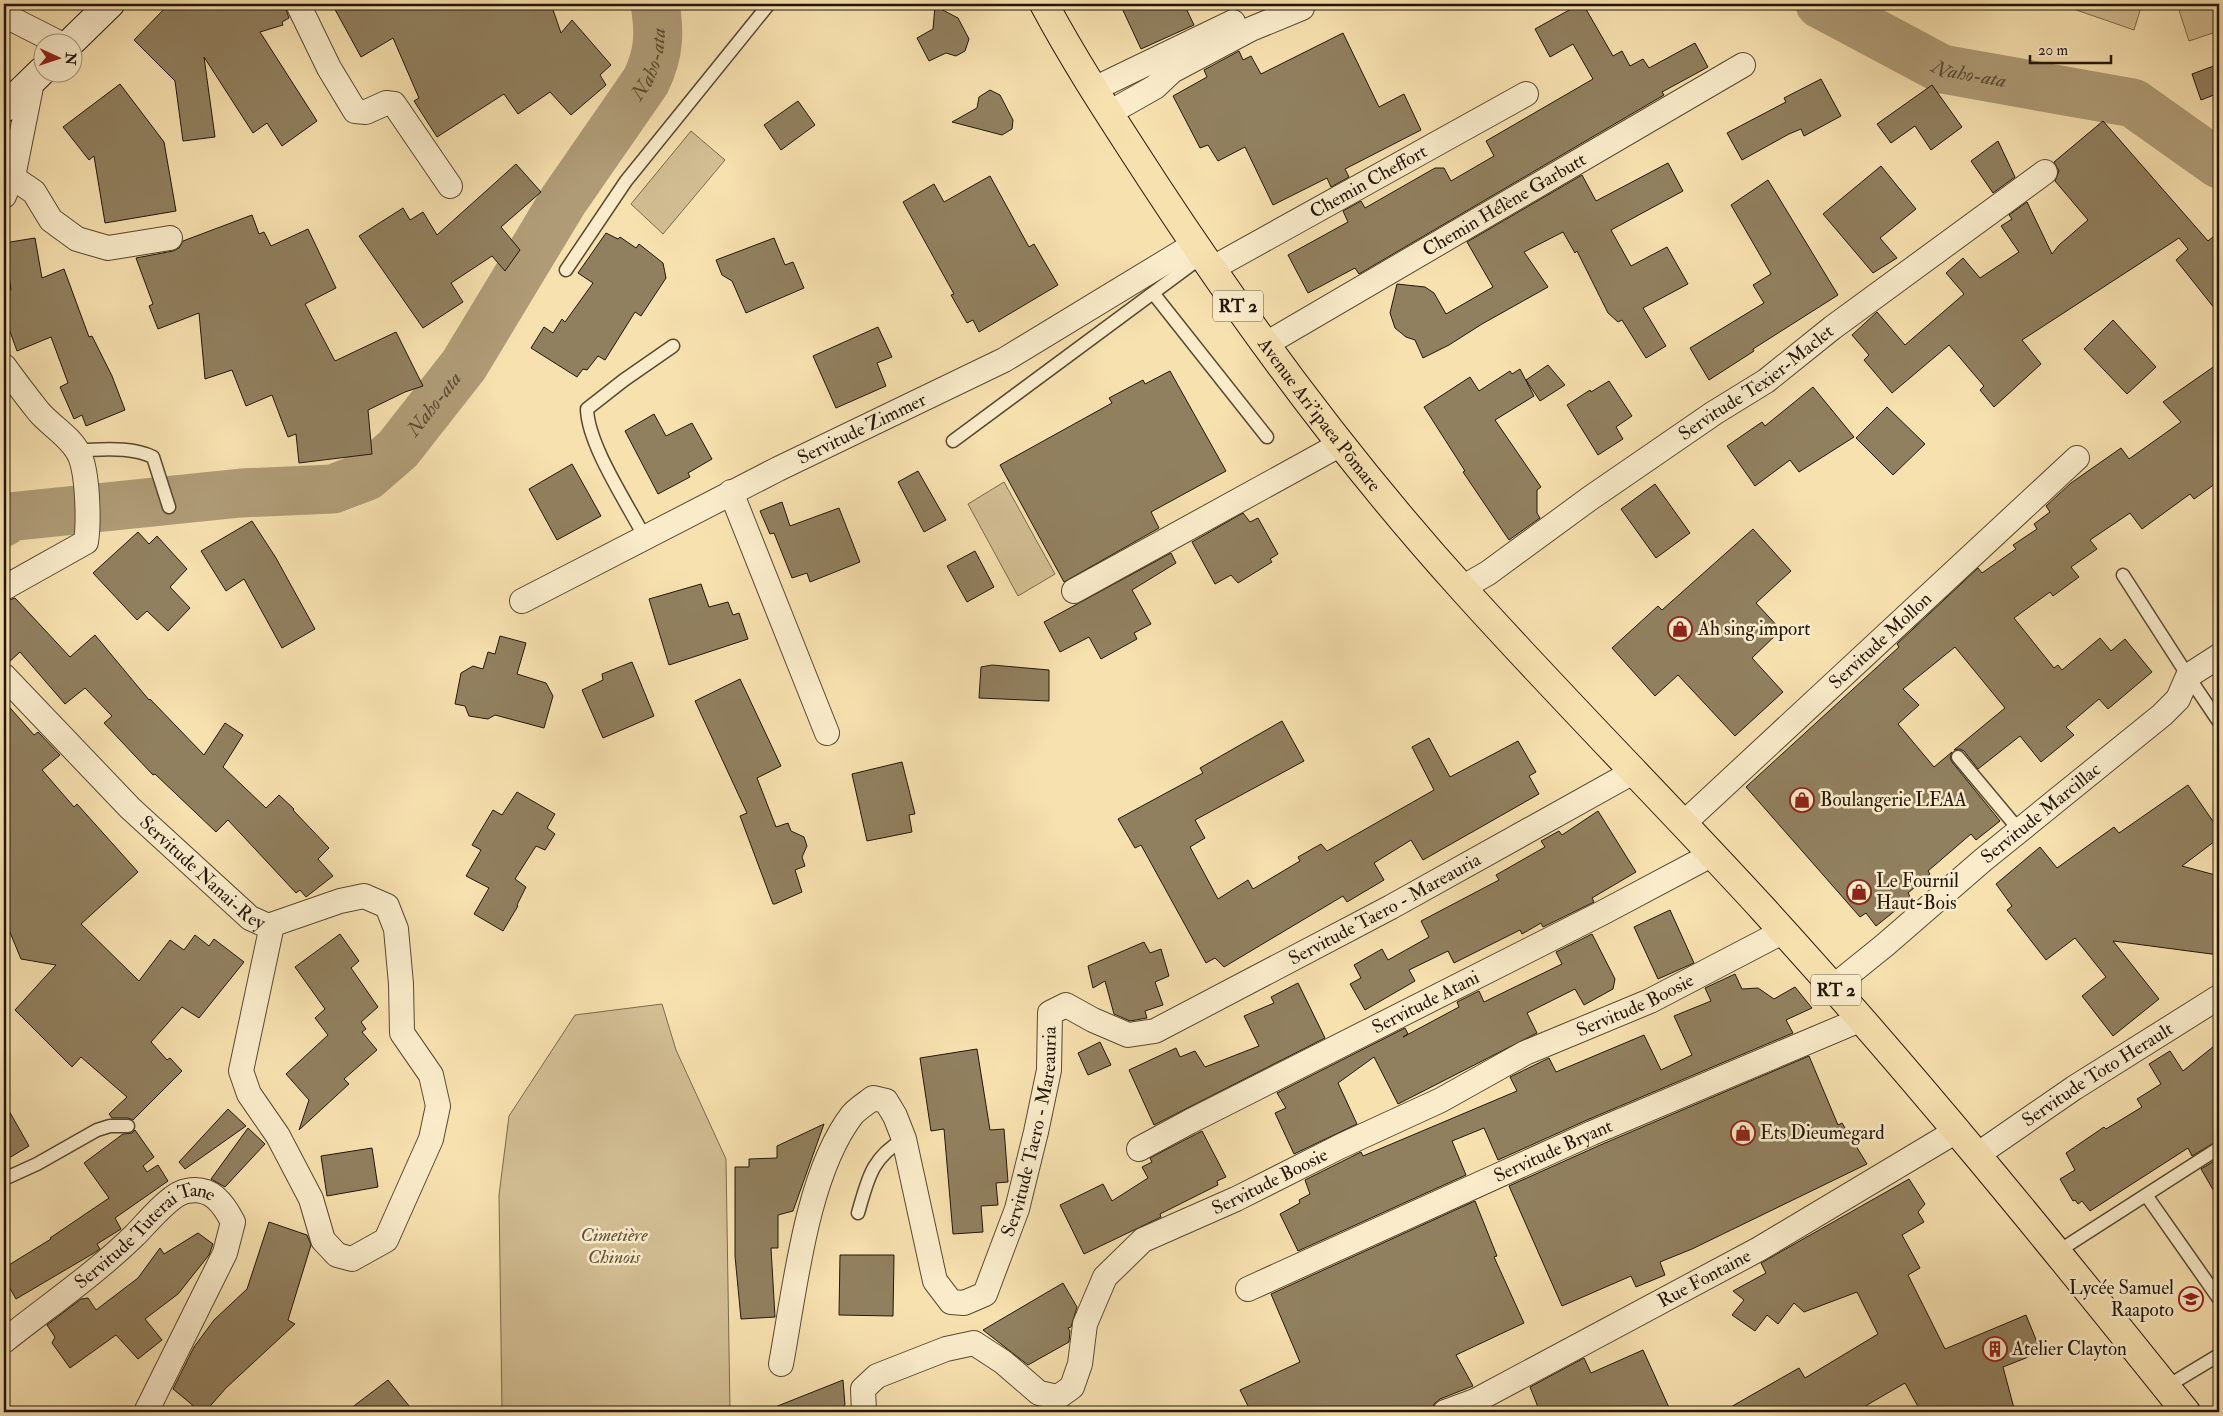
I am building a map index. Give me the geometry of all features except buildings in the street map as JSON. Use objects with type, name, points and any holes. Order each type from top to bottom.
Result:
[{"type":"main road","points":[[81,32],[110,4]]},
{"type":"main road","name":"Avenue Ari'ipaea Pōmare","points":[[1044,4],[1094,90],[1203,257],[1341,444],[1462,588]]},
{"type":"main road","points":[[4,108],[32,82]]},
{"type":"main road","name":"RT 2","points":[[1462,588],[1713,854],[1862,1019],[1958,1130],[2186,1412]]},
{"type":"street","points":[[298,4],[329,68],[355,111],[366,112],[386,103],[394,104],[450,186]]},
{"type":"street","points":[[1094,90],[1271,4]]},
{"type":"street","points":[[1109,113],[1155,87],[1172,71],[1251,29],[1302,8]]},
{"type":"street","points":[[4,15],[37,32]]},
{"type":"street","name":"Chemin Hélène Garbutt","points":[[1266,344],[1432,249],[1743,65]]},
{"type":"street","points":[[36,82],[8,186],[34,192],[51,220],[77,239],[108,248],[170,238]]},
{"type":"street","name":"Chemin Cheffort","points":[[1203,257],[1526,94]]},
{"type":"street","name":"Servitude Texier-Maclet","points":[[1462,588],[1488,573],[1589,499],[1714,412],[1766,381],[1832,328],[2045,172]]},
{"type":"street","name":"Servitude Zimmer","points":[[522,601],[731,492],[1004,360],[1203,257]]},
{"type":"street","points":[[4,366],[79,460],[86,490],[87,520],[86,542],[4,588]]},
{"type":"street","points":[[1074,591],[1341,444]]},
{"type":"street","name":"Servitude Mollon","points":[[1684,824],[2077,458]]},
{"type":"street","points":[[731,492],[827,733]]},
{"type":"street","points":[[2188,676],[2219,656]]},
{"type":"street","name":"Servitude Nanai-Rey","points":[[4,676],[130,808],[250,918],[267,927],[272,925],[340,901],[364,896],[387,906],[396,929],[401,984],[402,1033],[431,1074],[438,1106],[431,1139],[386,1240],[352,1259],[337,1255],[323,1240],[311,1199],[278,1136],[249,1094],[241,1071],[272,925]]},
{"type":"street","name":"Servitude Marcillac","points":[[1833,987],[2162,715],[2178,699],[2188,676]]},
{"type":"street","name":"Servitude Taero - Mareauria","points":[[781,1364],[800,1259],[815,1196],[827,1160],[853,1114],[873,1098],[886,1101],[896,1116],[904,1139],[935,1281],[951,1302],[964,1303],[985,1294],[1017,1209],[1036,1132],[1049,1070],[1050,1013],[1066,1005],[1093,1020],[1128,1035],[1155,1031],[1391,906],[1635,771]]},
{"type":"street","name":"Servitude Atani","points":[[1139,1150],[1197,1118],[1602,913],[1713,854]]},
{"type":"street","name":"Servitude Boosie","points":[[864,1412],[863,1389],[877,1376],[946,1349],[974,1343],[1003,1362],[1039,1393],[1058,1397],[1072,1387],[1080,1364],[1085,1324],[1105,1277],[1143,1240],[1236,1199],[1341,1146],[1441,1100],[1526,1053],[1650,1001],[1784,931]]},
{"type":"street","name":"Servitude Toto Herault","points":[[1978,1155],[2074,1088],[2219,996]]},
{"type":"street","name":"Servitude Bryant","points":[[1248,1289],[1592,1133],[1862,1019]]},
{"type":"street","name":"Rue Fontaine","points":[[1446,1412],[1475,1401],[1759,1249],[1958,1130]]},
{"type":"street","name":"Servitude Tuterai Tane","points":[[4,1341],[109,1259],[168,1202],[184,1191],[200,1189],[215,1196],[233,1222],[225,1253],[146,1412]]},
{"type":"lane","points":[[566,270],[626,181],[769,4]]},
{"type":"lane","points":[[953,441],[1203,257]]},
{"type":"lane","points":[[1153,293],[1267,437]]},
{"type":"lane","points":[[644,536],[610,475],[587,422],[587,409],[624,380],[673,346]]},
{"type":"lane","points":[[79,460],[141,451],[155,459],[170,507]]},
{"type":"lane","points":[[2123,575],[2219,722]]},
{"type":"lane","points":[[1958,757],[2020,831]]},
{"type":"lane","points":[[4,1179],[37,1164],[97,1130],[110,1126],[128,1126]]},
{"type":"lane","points":[[858,1213],[871,1169],[891,1146],[904,1139]]},
{"type":"lane","points":[[2057,1252],[2219,1148]]},
{"type":"lane","points":[[2146,1195],[2219,1299]]},
{"type":"lane","points":[[2166,1387],[2219,1355]]},
{"type":"green space","points":[[2059,4],[2142,4],[2134,30]]},
{"type":"green space","points":[[2177,4],[2219,4],[2219,31],[2189,41]]},
{"type":"green space","points":[[691,131],[725,160],[663,234],[631,204]]},
{"type":"green space","points":[[1004,482],[1055,574],[1018,596],[968,504]]},
{"type":"green space","name":"Cimetière Chinois","points":[[662,1004],[676,1050],[726,1159],[730,1412],[502,1412],[499,1195],[509,1116],[575,1015]]},
{"type":"waterway","name":"Naho-ata","points":[[4,522],[8,517],[241,493],[333,489],[367,476],[398,449],[464,365],[563,201],[646,81],[656,52],[658,24],[655,4]]},
{"type":"waterway","name":"Naho-ata","points":[[1820,4],[1942,69],[2133,103],[2219,164]]},
{"type":"place","name":"Ah sing import","points":[[1680,629]]},
{"type":"place","name":"Boulangerie LEAA","points":[[1802,800]]},
{"type":"place","name":"Le Fournil Haut-Bois","points":[[1859,892]]},
{"type":"place","name":"Ets Dieumegard","points":[[1743,1133]]},
{"type":"place","name":"Lycée Samuel Raapoto","points":[[2191,1299]]},
{"type":"place","name":"Atelier Clayton","points":[[1995,1349]]}]
